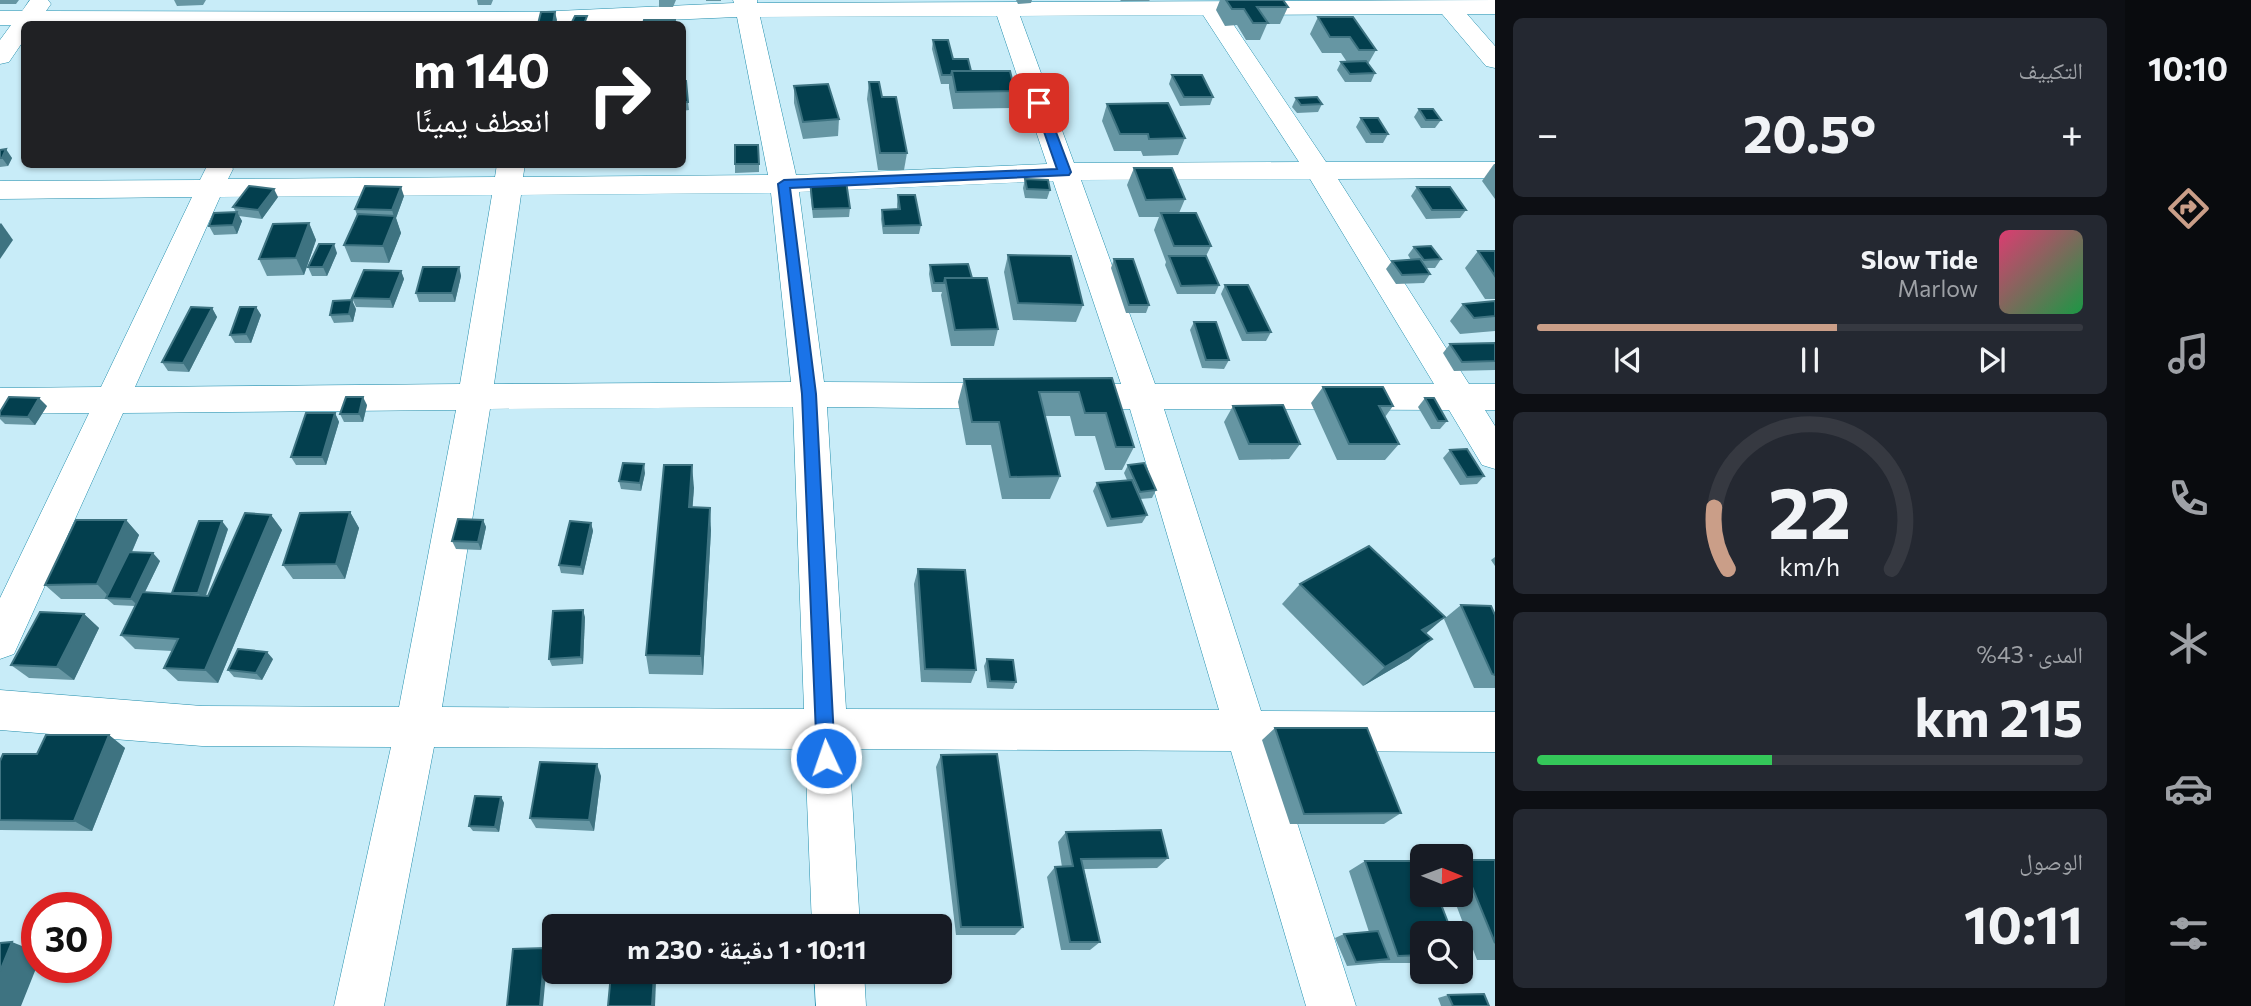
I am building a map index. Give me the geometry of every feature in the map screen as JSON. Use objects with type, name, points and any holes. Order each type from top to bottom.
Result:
[{"type":"street","points":[[1206,4],[1319,172],[1495,455]]},
{"type":"street","points":[[1445,4],[1495,61]]},
{"type":"street","points":[[0,18],[36,9],[290,14],[536,14],[745,5],[1445,4],[1495,7]]},
{"type":"street","points":[[745,5],[784,184],[809,394],[835,914]]},
{"type":"street","points":[[1004,5],[1143,397],[1249,733],[1331,1006]]},
{"type":"street","points":[[0,57],[21,29]]},
{"type":"street","points":[[0,190],[215,177],[509,176],[784,184],[1065,172],[1495,170]]},
{"type":"street","points":[[359,1006],[417,726],[475,399],[509,176]]},
{"type":"street","points":[[0,641],[215,177]]},
{"type":"street","points":[[0,401],[475,399],[809,394],[1495,397]]},
{"type":"street","points":[[0,710],[202,726],[1249,733],[1495,732]]},
{"type":"street","points":[[840,984],[841,1006]]},
{"type":"building","points":[[1226,0],[1283,0],[1288,7],[1257,7],[1268,23],[1253,23],[1244,9],[1232,9]]},
{"type":"building","points":[[541,12],[555,12],[554,21],[539,21]]},
{"type":"building","points":[[575,16],[587,16],[585,21],[572,21]]},
{"type":"building","points":[[1318,17],[1353,17],[1376,50],[1359,50],[1350,37],[1330,37]]},
{"type":"building","points":[[644,20],[675,20],[675,21]]},
{"type":"building","points":[[933,40],[948,40],[953,59],[968,59],[971,71],[952,71],[951,75],[942,75]]},
{"type":"building","points":[[1366,61],[1375,73],[1350,74],[1341,62]]},
{"type":"building","points":[[952,71],[1010,71],[1015,91],[956,92]]},
{"type":"building","points":[[1172,75],[1202,75],[1213,97],[1184,97]]},
{"type":"building","points":[[869,82],[879,82],[882,97],[896,97],[907,153],[880,153]]},
{"type":"building","points":[[828,84],[839,119],[803,122],[794,86]]},
{"type":"building","points":[[1317,97],[1322,104],[1301,105],[1296,98]]},
{"type":"building","points":[[1168,103],[1185,138],[1149,139],[1148,134],[1120,134],[1107,104]]},
{"type":"building","points":[[1419,109],[1433,109],[1441,120],[1426,120]]},
{"type":"building","points":[[1361,118],[1378,118],[1388,134],[1371,134]]},
{"type":"building","points":[[735,145],[758,145],[759,164],[735,164]]},
{"type":"building","points":[[6,149],[2,158],[0,158],[0,150]]},
{"type":"building","points":[[1134,168],[1172,168],[1185,199],[1146,200]]},
{"type":"building","points":[[1025,179],[1048,180],[1050,190],[1027,189]]},
{"type":"building","points":[[810,181],[846,181],[850,208],[813,209]]},
{"type":"building","points":[[249,186],[274,189],[258,210],[233,207]]},
{"type":"building","points":[[365,186],[401,187],[392,210],[355,209]]},
{"type":"building","points":[[1417,187],[1450,187],[1466,210],[1432,210]]},
{"type":"building","points":[[898,195],[915,195],[921,225],[884,226],[882,210],[900,209]]},
{"type":"building","points":[[237,212],[233,225],[209,226],[214,213]]},
{"type":"building","points":[[1161,213],[1196,213],[1211,246],[1174,246]]},
{"type":"building","points":[[358,214],[395,216],[383,246],[344,245]]},
{"type":"building","points":[[309,223],[296,258],[259,259],[273,224]]},
{"type":"building","points":[[319,244],[334,244],[323,267],[308,267]]},
{"type":"building","points":[[1431,246],[1441,259],[1424,260],[1414,247]]},
{"type":"building","points":[[1478,251],[1495,251],[1495,276]]},
{"type":"building","points":[[1008,255],[1071,256],[1083,305],[1018,303]]},
{"type":"building","points":[[1169,256],[1206,256],[1219,285],[1181,286]]},
{"type":"building","points":[[1114,259],[1133,259],[1149,305],[1129,305]]},
{"type":"building","points":[[1420,259],[1430,274],[1402,275],[1392,261]]},
{"type":"building","points":[[968,264],[972,278],[945,278],[944,283],[934,283],[930,265]]},
{"type":"building","points":[[423,267],[459,267],[452,293],[416,293]]},
{"type":"building","points":[[364,270],[401,271],[390,299],[352,298]]},
{"type":"building","points":[[945,278],[987,278],[998,329],[955,330]]},
{"type":"building","points":[[1225,285],[1248,285],[1271,332],[1247,333]]},
{"type":"building","points":[[352,300],[349,314],[330,315],[333,301]]},
{"type":"building","points":[[1495,301],[1495,316],[1474,318],[1463,304]]},
{"type":"building","points":[[191,307],[212,308],[183,363],[162,362]]},
{"type":"building","points":[[240,307],[256,307],[246,334],[230,335]]},
{"type":"building","points":[[1194,322],[1216,322],[1229,360],[1206,360]]},
{"type":"building","points":[[1495,343],[1495,361],[1462,362],[1450,344]]},
{"type":"building","points":[[1112,378],[1134,447],[1116,447],[1106,413],[1085,413],[1079,392],[1039,392],[1060,476],[1010,477],[999,422],[972,422],[964,379]]},
{"type":"building","points":[[1323,387],[1383,387],[1393,406],[1379,406],[1399,444],[1349,444]]},
{"type":"building","points":[[9,397],[39,398],[28,417],[0,416]]},
{"type":"building","points":[[346,397],[363,397],[359,414],[340,414]]},
{"type":"building","points":[[1425,398],[1434,398],[1447,421],[1438,421]]},
{"type":"building","points":[[1283,405],[1300,444],[1249,444],[1233,406]]},
{"type":"building","points":[[306,413],[335,413],[322,457],[291,457]]},
{"type":"building","points":[[1467,449],[1484,476],[1467,477],[1450,450]]},
{"type":"building","points":[[623,463],[644,464],[640,483],[619,481]]},
{"type":"building","points":[[1144,463],[1156,490],[1140,492],[1128,465]]},
{"type":"building","points":[[664,465],[692,465],[689,507],[710,508],[701,656],[646,655]]},
{"type":"building","points":[[1132,480],[1147,515],[1111,519],[1097,483]]},
{"type":"building","points":[[350,512],[336,564],[283,565],[300,513]]},
{"type":"building","points":[[245,513],[271,515],[205,670],[164,668],[178,639],[121,635],[142,592],[208,596]]},
{"type":"building","points":[[458,519],[483,520],[478,542],[452,541]]},
{"type":"building","points":[[76,520],[126,520],[97,584],[45,585]]},
{"type":"building","points":[[199,521],[222,521],[198,593],[172,593]]},
{"type":"building","points":[[570,521],[591,523],[581,567],[559,565]]},
{"type":"building","points":[[1369,546],[1445,617],[1422,630],[1432,639],[1385,667],[1300,584]]},
{"type":"building","points":[[129,552],[153,553],[131,599],[106,598]]},
{"type":"building","points":[[918,569],[965,570],[976,670],[925,669]]},
{"type":"building","points":[[1461,605],[1491,606],[1495,615],[1495,675],[1492,674]]},
{"type":"building","points":[[583,610],[581,657],[549,659],[553,611]]},
{"type":"building","points":[[40,612],[84,614],[57,667],[11,665]]},
{"type":"building","points":[[238,649],[267,652],[256,673],[228,670]]},
{"type":"building","points":[[987,659],[1013,660],[1016,682],[990,681]]},
{"type":"building","points":[[1275,728],[1367,728],[1401,813],[1304,814]]},
{"type":"building","points":[[46,735],[109,735],[74,821],[0,820],[0,761],[3,754],[37,754]]},
{"type":"building","points":[[997,754],[1023,927],[961,927],[941,755]]},
{"type":"building","points":[[540,762],[597,764],[589,820],[530,818]]},
{"type":"building","points":[[475,796],[501,797],[495,827],[469,826]]},
{"type":"building","points":[[1161,830],[1168,858],[1081,859],[1100,942],[1070,942],[1055,867],[1073,866],[1066,832]]},
{"type":"building","points":[[1474,860],[1495,860],[1495,943],[1474,892]]},
{"type":"building","points":[[1365,861],[1410,861],[1410,907],[1442,907],[1447,921],[1410,921],[1410,956],[1398,956]]},
{"type":"building","points":[[1378,931],[1389,959],[1356,962],[1344,934]]},
{"type":"building","points":[[12,942],[0,971],[0,943]]},
{"type":"building","points":[[542,948],[540,1006],[507,1006],[513,949]]},
{"type":"building","points":[[610,984],[653,984],[652,1006],[608,1006]]},
{"type":"building","points":[[1484,994],[1489,1006],[1453,1006],[1448,995]]},
{"type":"route","points":[[826,758],[809,394],[784,184],[1065,172],[1039,103]]}]
